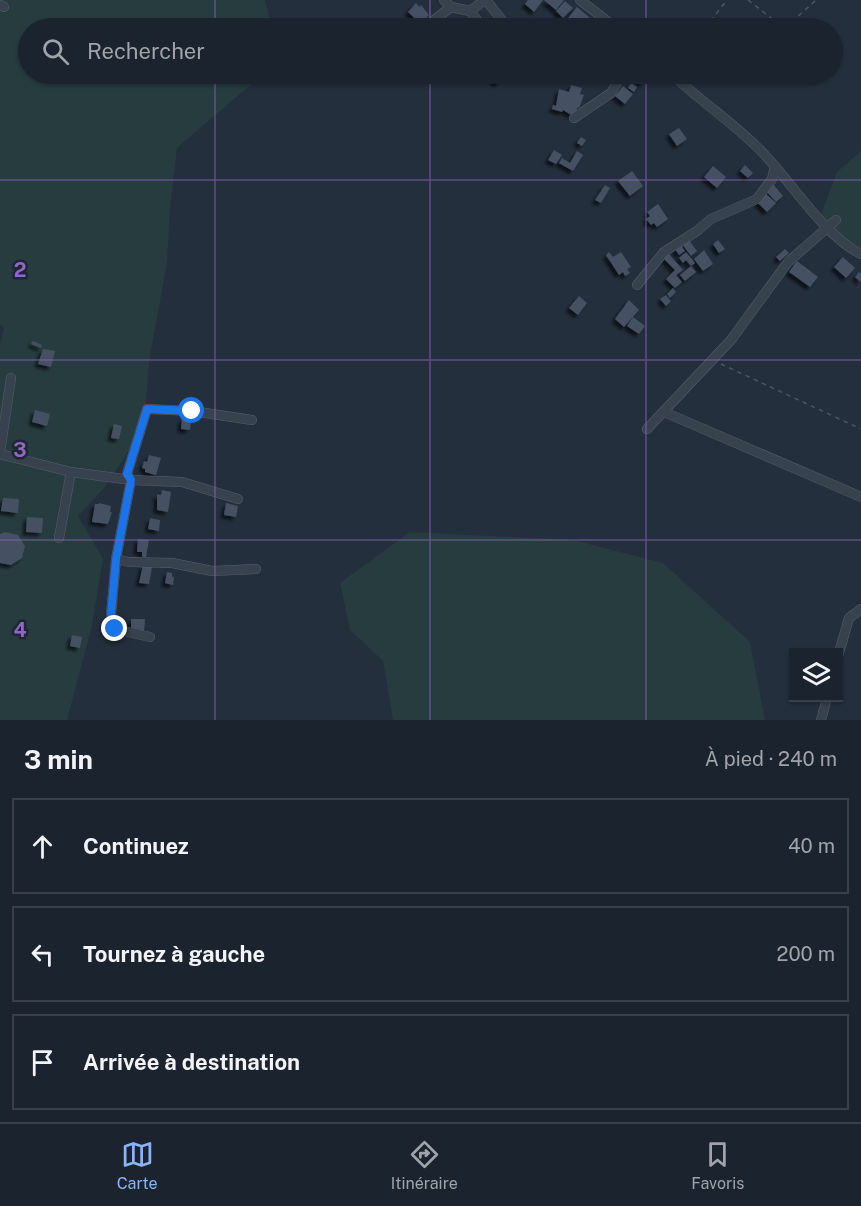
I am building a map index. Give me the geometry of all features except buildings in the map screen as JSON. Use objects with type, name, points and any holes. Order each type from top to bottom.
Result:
[{"type":"street","points":[[470,11],[486,0],[500,18]]},
{"type":"street","points":[[580,0],[603,18]]},
{"type":"street","points":[[434,18],[448,3],[470,11],[475,18]]},
{"type":"street","points":[[574,118],[611,93],[616,84]]},
{"type":"street","points":[[684,84],[756,146],[827,227],[849,248],[861,254]]},
{"type":"street","points":[[637,285],[664,252],[711,219],[757,199],[772,179],[775,166]]},
{"type":"street","points":[[647,429],[731,339],[788,262],[836,220]]},
{"type":"street","points":[[10,378],[0,453],[71,472],[131,480],[182,483],[238,499]]},
{"type":"street","points":[[150,637],[115,629],[111,615],[116,559],[131,480],[127,474],[147,409],[192,411],[252,420]]},
{"type":"street","points":[[664,412],[861,497]]},
{"type":"street","points":[[59,538],[71,472]]},
{"type":"street","points":[[116,559],[172,563],[212,571],[256,569]]},
{"type":"street","points":[[840,648],[849,618],[861,609]]},
{"type":"street","points":[[821,720],[826,702]]},
{"type":"path","points":[[713,18],[727,0]]},
{"type":"path","points":[[748,0],[771,18]]},
{"type":"path","points":[[795,18],[816,0]]},
{"type":"path","points":[[712,360],[861,429]]},
{"type":"green space","points":[[0,0],[265,0],[270,18],[18,18],[18,84],[251,84],[177,148],[167,262],[149,362],[144,428],[104,488],[78,516],[103,559],[92,625],[67,720],[0,720],[0,344],[4,328],[0,325]]},
{"type":"green space","points":[[861,151],[861,255],[819,220],[837,172]]},
{"type":"green space","points":[[410,532],[573,540],[663,563],[750,642],[765,720],[393,720],[383,661],[350,630],[340,583]]},
{"type":"route","points":[[115,629],[111,615],[116,559],[131,480],[127,474],[147,409],[192,411]]}]
